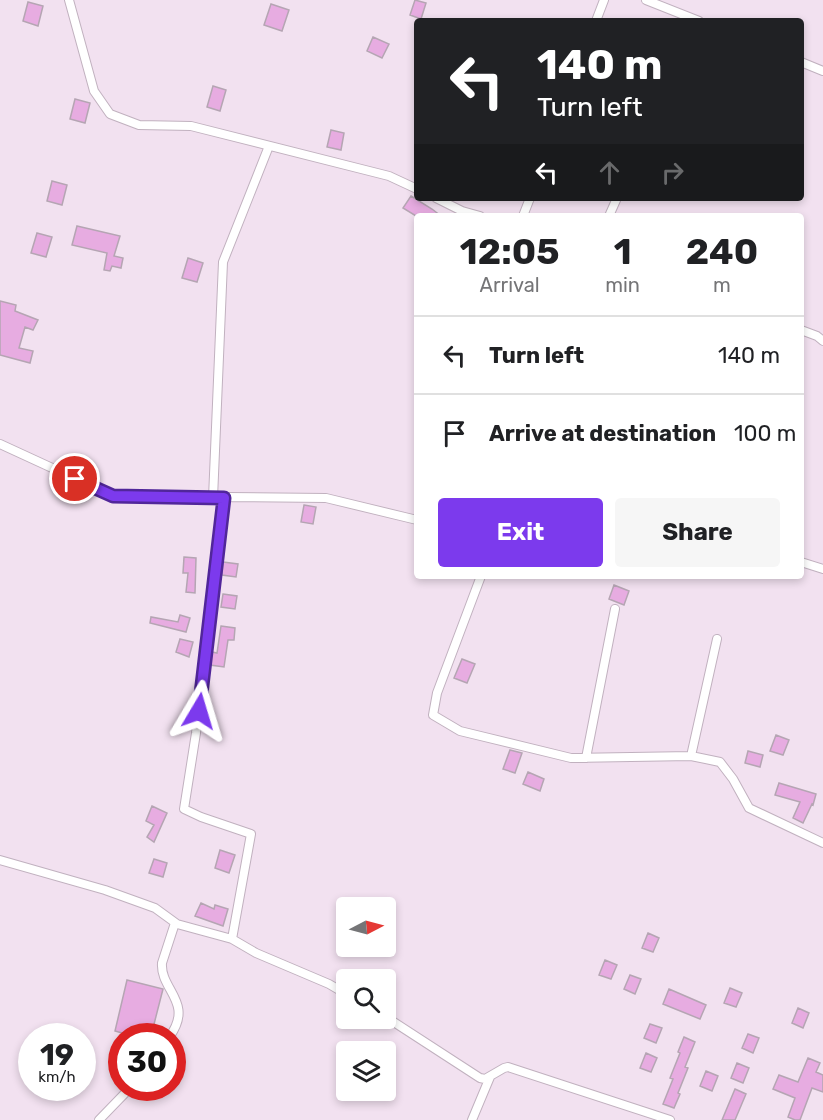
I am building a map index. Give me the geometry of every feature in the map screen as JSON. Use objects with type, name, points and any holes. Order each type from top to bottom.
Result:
[{"type":"street","points":[[69,0],[94,91],[110,114],[139,125],[191,126],[389,176],[414,188]]},
{"type":"street","points":[[597,18],[604,0]]},
{"type":"street","points":[[646,0],[691,18]]},
{"type":"street","points":[[804,63],[823,71]]},
{"type":"street","points":[[213,498],[223,262],[269,146]]},
{"type":"street","points":[[442,201],[469,213]]},
{"type":"street","points":[[804,331],[818,336],[823,341]]},
{"type":"street","points":[[0,444],[113,496],[326,498],[414,519]]},
{"type":"street","points":[[224,498],[196,733],[184,809],[251,834],[232,939]]},
{"type":"street","points":[[804,563],[823,569]]},
{"type":"street","points":[[480,579],[437,693],[433,715],[460,731],[571,758],[691,756],[720,762],[733,778],[749,808],[823,843]]},
{"type":"street","points":[[586,758],[615,609]]},
{"type":"street","points":[[691,756],[717,639]]},
{"type":"street","points":[[0,860],[105,890],[154,908],[175,923],[232,939],[256,953],[336,988]]},
{"type":"street","points":[[175,923],[161,970],[176,996],[179,1014],[175,1023]]},
{"type":"street","points":[[396,1023],[480,1078],[485,1079],[508,1067],[670,1120]]},
{"type":"street","points":[[472,1120],[490,1077]]},
{"type":"street","points":[[99,1120],[117,1101]]},
{"type":"building","points":[[415,0],[426,3],[421,18],[410,15]]},
{"type":"building","points":[[28,2],[43,6],[38,26],[23,21]]},
{"type":"building","points":[[271,4],[289,10],[282,31],[264,25]]},
{"type":"building","points":[[373,37],[389,44],[382,58],[367,51]]},
{"type":"building","points":[[213,86],[226,90],[220,111],[207,107]]},
{"type":"building","points":[[75,99],[90,103],[85,123],[70,119]]},
{"type":"building","points":[[331,130],[344,133],[341,150],[327,147]]},
{"type":"building","points":[[52,181],[67,185],[62,205],[47,201]]},
{"type":"building","points":[[411,196],[414,201],[419,201],[437,213],[414,215],[403,208]]},
{"type":"building","points":[[77,226],[120,236],[114,256],[123,258],[121,268],[112,266],[110,271],[104,270],[107,253],[72,245]]},
{"type":"building","points":[[37,233],[52,237],[46,257],[31,253]]},
{"type":"building","points":[[188,258],[203,263],[197,282],[182,278]]},
{"type":"building","points":[[0,301],[16,305],[15,311],[38,320],[33,330],[25,327],[19,348],[33,351],[30,363],[0,355]]},
{"type":"building","points":[[304,505],[316,507],[313,524],[301,522]]},
{"type":"building","points":[[184,557],[196,558],[195,593],[186,592],[188,573],[183,573]]},
{"type":"building","points":[[223,562],[238,564],[236,577],[222,575]]},
{"type":"building","points":[[614,585],[629,591],[624,605],[609,599]]},
{"type":"building","points":[[223,594],[237,596],[235,609],[221,607]]},
{"type":"building","points":[[180,615],[190,618],[186,632],[150,623],[151,617],[178,622]]},
{"type":"building","points":[[221,626],[235,628],[234,640],[228,640],[224,667],[210,665],[212,652],[217,653]]},
{"type":"building","points":[[180,639],[193,642],[189,657],[176,652]]},
{"type":"building","points":[[462,659],[475,664],[467,683],[454,678]]},
{"type":"building","points":[[776,735],[789,740],[783,755],[770,751]]},
{"type":"building","points":[[510,750],[522,753],[515,773],[503,769]]},
{"type":"building","points":[[748,751],[763,755],[760,767],[745,763]]},
{"type":"building","points":[[528,772],[544,779],[540,791],[523,784]]},
{"type":"building","points":[[779,783],[816,794],[803,823],[793,818],[800,802],[775,795]]},
{"type":"building","points":[[152,806],[167,813],[154,842],[147,837],[154,825],[146,821]]},
{"type":"building","points":[[220,850],[235,855],[229,873],[215,868]]},
{"type":"building","points":[[154,859],[167,863],[163,877],[149,873]]},
{"type":"building","points":[[201,903],[214,909],[215,905],[228,909],[223,926],[195,916]]},
{"type":"building","points":[[648,933],[659,938],[653,952],[642,948]]},
{"type":"building","points":[[605,960],[617,965],[611,979],[599,975]]},
{"type":"building","points":[[630,975],[641,979],[635,994],[624,989]]},
{"type":"building","points":[[127,980],[163,989],[154,1023],[117,1023]]},
{"type":"building","points":[[730,988],[742,993],[736,1007],[724,1003]]},
{"type":"building","points":[[669,989],[706,1005],[700,1019],[663,1004]]},
{"type":"building","points":[[798,1008],[809,1013],[803,1028],[792,1023]]},
{"type":"building","points":[[650,1024],[662,1028],[656,1043],[644,1038]]},
{"type":"building","points":[[748,1034],[759,1038],[753,1053],[742,1048]]},
{"type":"building","points":[[684,1037],[695,1042],[685,1067],[688,1068],[674,1108],[663,1104],[673,1079],[670,1078]]},
{"type":"building","points":[[646,1053],[657,1058],[651,1072],[640,1068]]},
{"type":"building","points":[[808,1058],[820,1063],[816,1072],[823,1075],[823,1092],[812,1088],[800,1120],[795,1120],[788,1117],[795,1098],[773,1089],[779,1075],[798,1082]]},
{"type":"building","points":[[737,1063],[749,1068],[743,1083],[731,1078]]},
{"type":"building","points":[[706,1071],[718,1076],[712,1091],[700,1086]]},
{"type":"building","points":[[735,1089],[746,1094],[735,1120],[722,1120]]},
{"type":"route","points":[[75,479],[113,496],[224,498],[199,711]]}]
